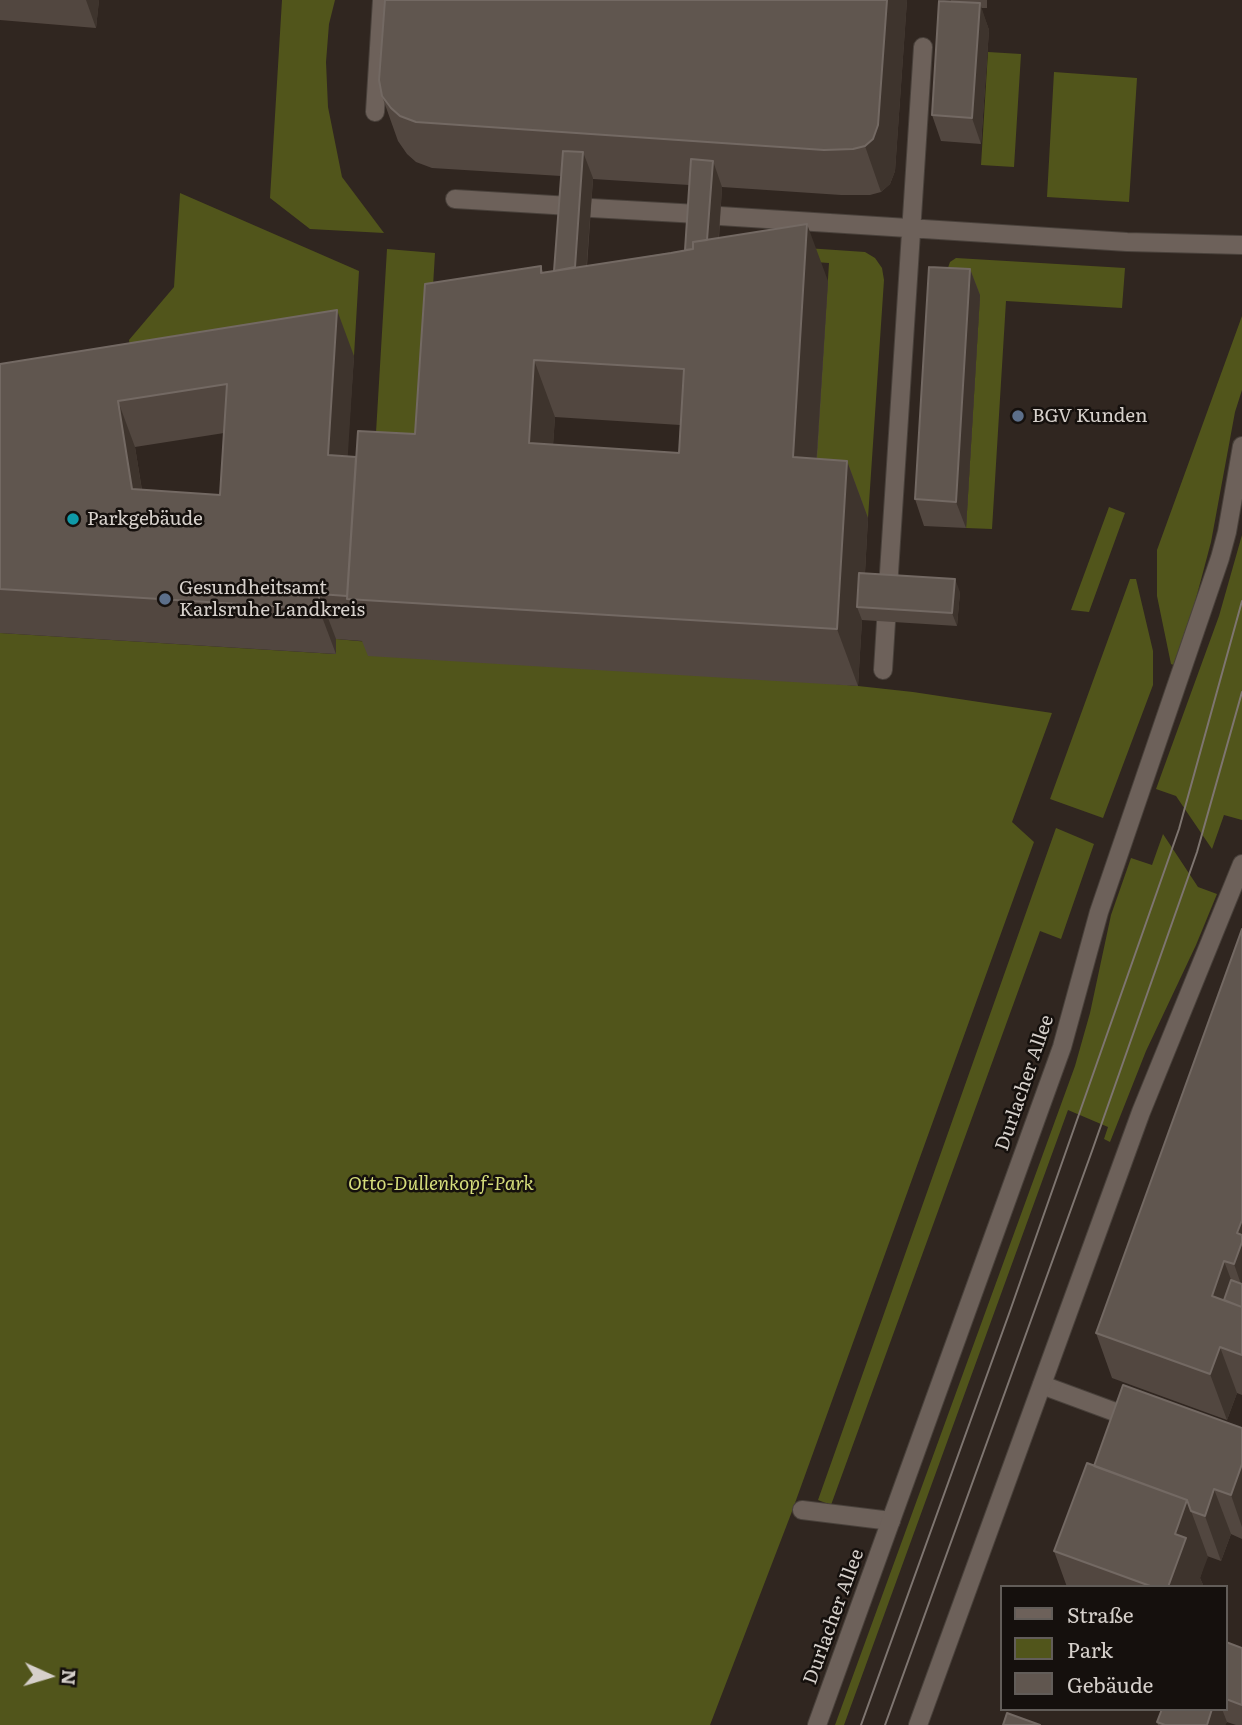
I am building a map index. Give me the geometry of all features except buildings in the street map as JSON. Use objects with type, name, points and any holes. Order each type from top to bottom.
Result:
[{"type":"street","points":[[375,112],[382,0]]},
{"type":"street","points":[[888,588],[923,47]]},
{"type":"street","points":[[456,199],[570,206]]},
{"type":"street","points":[[591,208],[698,214]]},
{"type":"street","points":[[720,216],[1165,244],[1242,245]]},
{"type":"street","name":"Durlacher Allee","points":[[817,1725],[1062,1047],[1099,912],[1220,558],[1242,446]]},
{"type":"street","points":[[883,670],[886,622]]},
{"type":"street","points":[[918,1725],[1141,1112],[1242,864]]},
{"type":"street","points":[[1042,1385],[1154,1426]]},
{"type":"street","points":[[802,1510],[891,1521]]},
{"type":"green space","points":[[282,0],[335,0],[329,24],[326,62],[328,107],[342,177],[384,233],[310,229],[270,198]]},
{"type":"green space","points":[[988,52],[1021,54],[1014,167],[981,165]]},
{"type":"green space","points":[[1054,72],[1137,78],[1129,202],[1047,197]]},
{"type":"green space","points":[[180,193],[359,271],[354,356],[137,391],[129,340],[174,287]]},
{"type":"green space","points":[[718,242],[865,252],[875,258],[882,268],[884,280],[868,518],[813,514],[829,263],[717,255]]},
{"type":"green space","points":[[387,249],[435,253],[422,470],[374,466]]},
{"type":"green space","points":[[956,258],[1125,268],[1122,308],[1006,301],[992,529],[966,528],[980,295],[939,293],[950,262]]},
{"type":"green space","points":[[1242,316],[1242,390],[1235,412],[1211,542],[1176,666],[1171,664],[1157,596],[1157,550]]},
{"type":"green space","points":[[1109,507],[1125,513],[1089,612],[1071,610]]},
{"type":"green space","points":[[1242,535],[1242,820],[1224,815],[1212,849],[1176,796],[1156,789],[1219,616]]},
{"type":"green space","points":[[1130,579],[1136,579],[1153,651],[1153,685],[1103,818],[1050,799]]},
{"type":"green space","name":"Otto-Dullenkopf-Park","points":[[0,633],[335,654],[336,639],[858,686],[1052,713],[1012,822],[1034,842],[791,1514],[710,1725],[0,1725]]},
{"type":"green space","points":[[1056,828],[1094,844],[1061,939],[1040,931],[831,1505],[818,1500]]},
{"type":"green space","points":[[1163,834],[1198,887],[1217,894],[1146,1051],[1110,1142],[1104,1139],[1108,1127],[1068,1110],[844,1725],[835,1725],[1075,1066],[1090,1013],[1111,915],[1131,858],[1152,865]]},
{"type":"tram line","points":[[861,1725],[1179,829],[1242,601]]},
{"type":"tram line","points":[[885,1725],[1197,852],[1242,692]]},
{"type":"place","name":"BGV Kunden","points":[[1018,416]]},
{"type":"place","name":"Parkgebäude","points":[[73,519]]},
{"type":"place","name":"Gesundheitsamt Karlsruhe Landkreis","points":[[165,599]]}]
